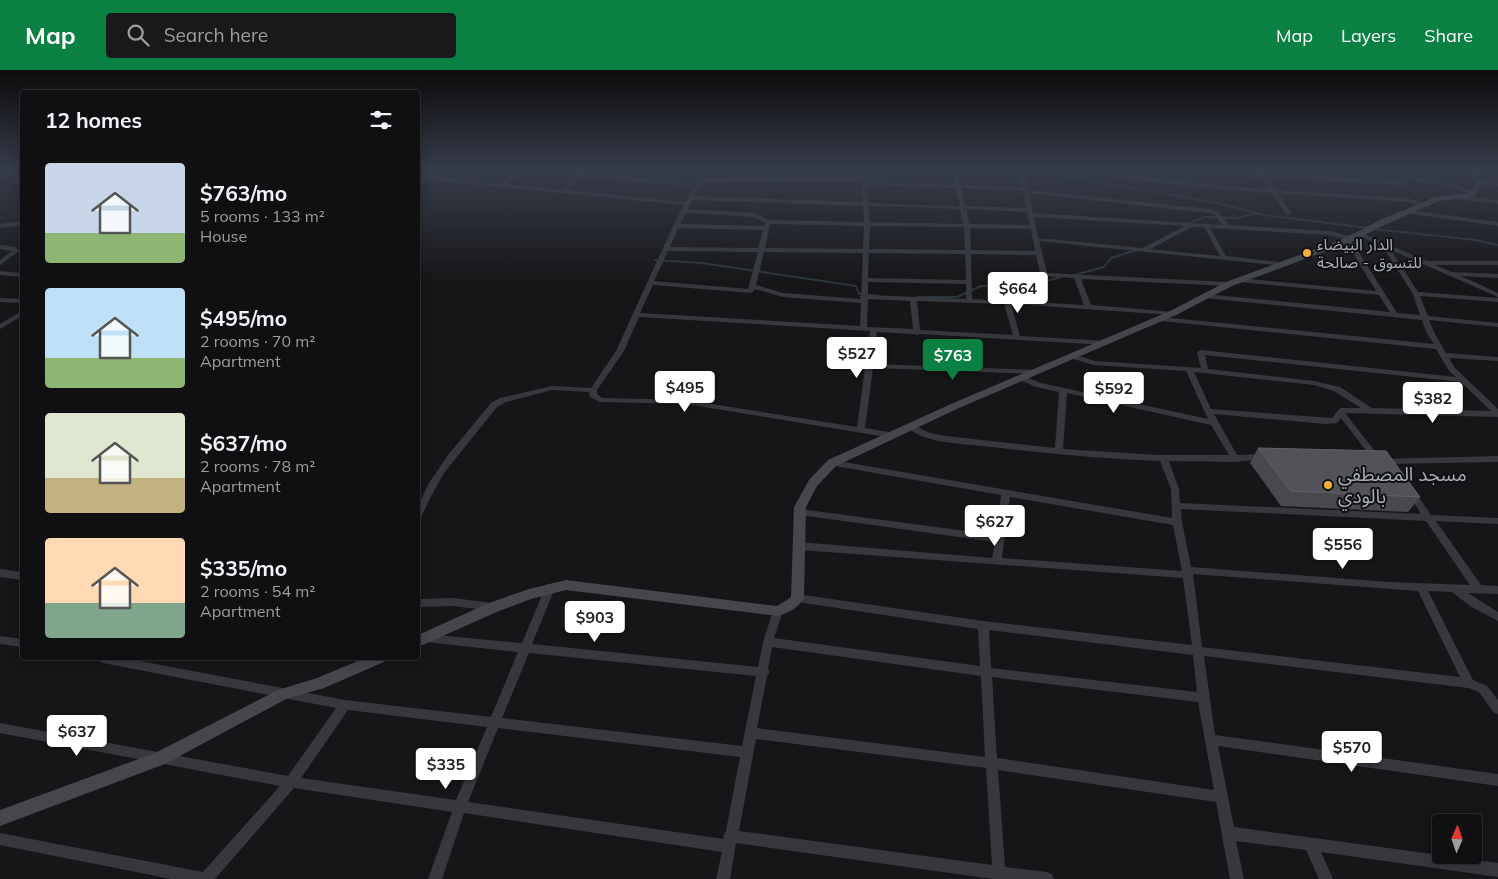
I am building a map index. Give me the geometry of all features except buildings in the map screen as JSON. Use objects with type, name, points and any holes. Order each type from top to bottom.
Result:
[{"type":"street","points":[[685,208],[620,351],[593,390],[595,398],[600,400],[686,402],[892,435]]},
{"type":"street","points":[[750,214],[751,208]]},
{"type":"street","points":[[863,329],[866,208]]},
{"type":"street","points":[[964,208],[970,253],[969,301]]},
{"type":"street","points":[[972,208],[1191,226],[1360,234],[1498,295]]},
{"type":"street","points":[[1029,208],[1043,273],[1046,275],[1234,282],[1380,292]]},
{"type":"street","points":[[1189,208],[1216,212],[1228,228]]},
{"type":"street","points":[[1284,208],[1288,214]]},
{"type":"street","points":[[421,639],[494,607],[550,588],[576,586],[778,611],[792,604],[797,598],[800,512],[805,494],[819,475],[832,463],[911,426],[1161,319],[1234,282],[1360,234],[1419,208]]},
{"type":"street","points":[[1427,208],[1432,217]]},
{"type":"street","points":[[684,211],[750,214],[759,216],[767,226]]},
{"type":"street","points":[[1408,212],[1432,217],[1498,224]]},
{"type":"street","points":[[0,226],[20,223]]},
{"type":"street","points":[[676,226],[867,225],[1033,227]]},
{"type":"street","points":[[650,283],[748,291],[754,287],[767,226]]},
{"type":"street","points":[[1143,250],[1191,226]]},
{"type":"street","points":[[1207,227],[1224,258]]},
{"type":"street","points":[[1360,234],[1380,292],[1395,315]]},
{"type":"street","points":[[1035,239],[1285,264]]},
{"type":"street","points":[[0,247],[13,248],[16,251],[0,263]]},
{"type":"street","points":[[1386,247],[1416,294],[1424,318],[1441,351],[1461,380],[1498,414]]},
{"type":"street","points":[[667,249],[1038,253]]},
{"type":"street","points":[[1424,263],[1498,263]]},
{"type":"street","points":[[1,274],[20,275]]},
{"type":"street","points":[[1449,274],[1498,276]]},
{"type":"street","points":[[1077,277],[1088,308]]},
{"type":"street","points":[[864,280],[969,282]]},
{"type":"street","points":[[754,287],[783,294],[863,299],[1007,302],[1173,313]]},
{"type":"street","points":[[1416,294],[1498,300]]},
{"type":"street","points":[[1205,296],[1498,324]]},
{"type":"street","points":[[913,299],[917,333]]},
{"type":"street","points":[[0,300],[20,301]]},
{"type":"street","points":[[1007,302],[1017,337]]},
{"type":"street","points":[[0,327],[20,314]]},
{"type":"street","points":[[636,315],[1105,343]]},
{"type":"street","points":[[1161,319],[1498,359]]},
{"type":"street","points":[[861,430],[874,330]]},
{"type":"street","points":[[1205,371],[1201,352],[1461,380]]},
{"type":"street","points":[[1074,356],[1094,363],[1189,369],[1314,383],[1332,387],[1371,411]]},
{"type":"street","points":[[870,366],[1037,372]]},
{"type":"street","points":[[1189,369],[1235,459]]},
{"type":"street","points":[[1023,378],[1039,385],[1215,423]]},
{"type":"street","points":[[420,511],[429,490],[449,460],[494,405],[503,400],[552,388],[593,390]]},
{"type":"street","points":[[1058,452],[1063,390]]},
{"type":"street","points":[[1209,411],[1326,421],[1334,420],[1340,412]]},
{"type":"street","points":[[1340,412],[1498,414]]},
{"type":"street","points":[[1340,412],[1378,461]]},
{"type":"street","points":[[911,426],[932,436],[1058,452],[1164,459],[1277,457]]},
{"type":"street","points":[[1164,459],[1175,489],[1177,522],[1188,572],[1203,698],[1237,879]]},
{"type":"street","points":[[1368,460],[1392,465],[1498,459]]},
{"type":"street","points":[[832,463],[1006,495],[1177,522]]},
{"type":"street","points":[[1406,486],[1478,589]]},
{"type":"street","points":[[997,560],[1006,495]]},
{"type":"street","points":[[1176,506],[1498,521]]},
{"type":"street","points":[[800,512],[1000,539]]},
{"type":"street","points":[[799,546],[916,557],[997,560],[1422,587],[1498,590]]},
{"type":"street","points":[[0,573],[20,576]]},
{"type":"street","points":[[1422,587],[1469,683]]},
{"type":"street","points":[[435,879],[460,806],[550,588]]},
{"type":"street","points":[[1454,588],[1474,604],[1498,617]]},
{"type":"street","points":[[797,598],[983,625],[1476,684],[1494,697],[1498,709]]},
{"type":"street","points":[[420,603],[452,602],[494,607]]},
{"type":"street","points":[[723,879],[764,672],[768,642],[778,611]]},
{"type":"street","points":[[983,625],[990,763],[999,876]]},
{"type":"street","points":[[421,639],[764,672]]},
{"type":"street","points":[[0,640],[20,643]]},
{"type":"street","points":[[768,642],[986,672],[1203,698]]},
{"type":"street","points":[[113,660],[345,705],[748,752]]},
{"type":"street","points":[[0,818],[160,759],[283,694],[318,684],[374,660]]},
{"type":"street","points":[[0,839],[205,879],[291,782],[345,705]]},
{"type":"street","points":[[0,728],[291,782],[460,806],[999,876],[1046,879]]},
{"type":"street","points":[[752,733],[990,763],[1221,797]]},
{"type":"street","points":[[1210,740],[1498,780]]},
{"type":"street","points":[[1228,833],[1498,870]]},
{"type":"street","points":[[1310,844],[1326,879]]},
{"type":"waterway","points":[[1236,208],[1264,215],[1368,228]]},
{"type":"waterway","points":[[1188,224],[1204,217],[1239,218],[1256,213]]},
{"type":"waterway","points":[[1373,229],[1476,240],[1498,245]]},
{"type":"waterway","points":[[1074,275],[1104,267],[1111,258],[1137,250]]},
{"type":"waterway","points":[[655,260],[702,263],[856,286],[859,294],[879,296]]},
{"type":"waterway","points":[[917,297],[957,297],[981,286],[1039,283],[1061,277]]},
{"type":"place","name":"الدار البيضاء للتسوق - صالحة","points":[[1307,253]]},
{"type":"place","name":"مسجد المصطفي بالودي","points":[[1328,485]]}]
